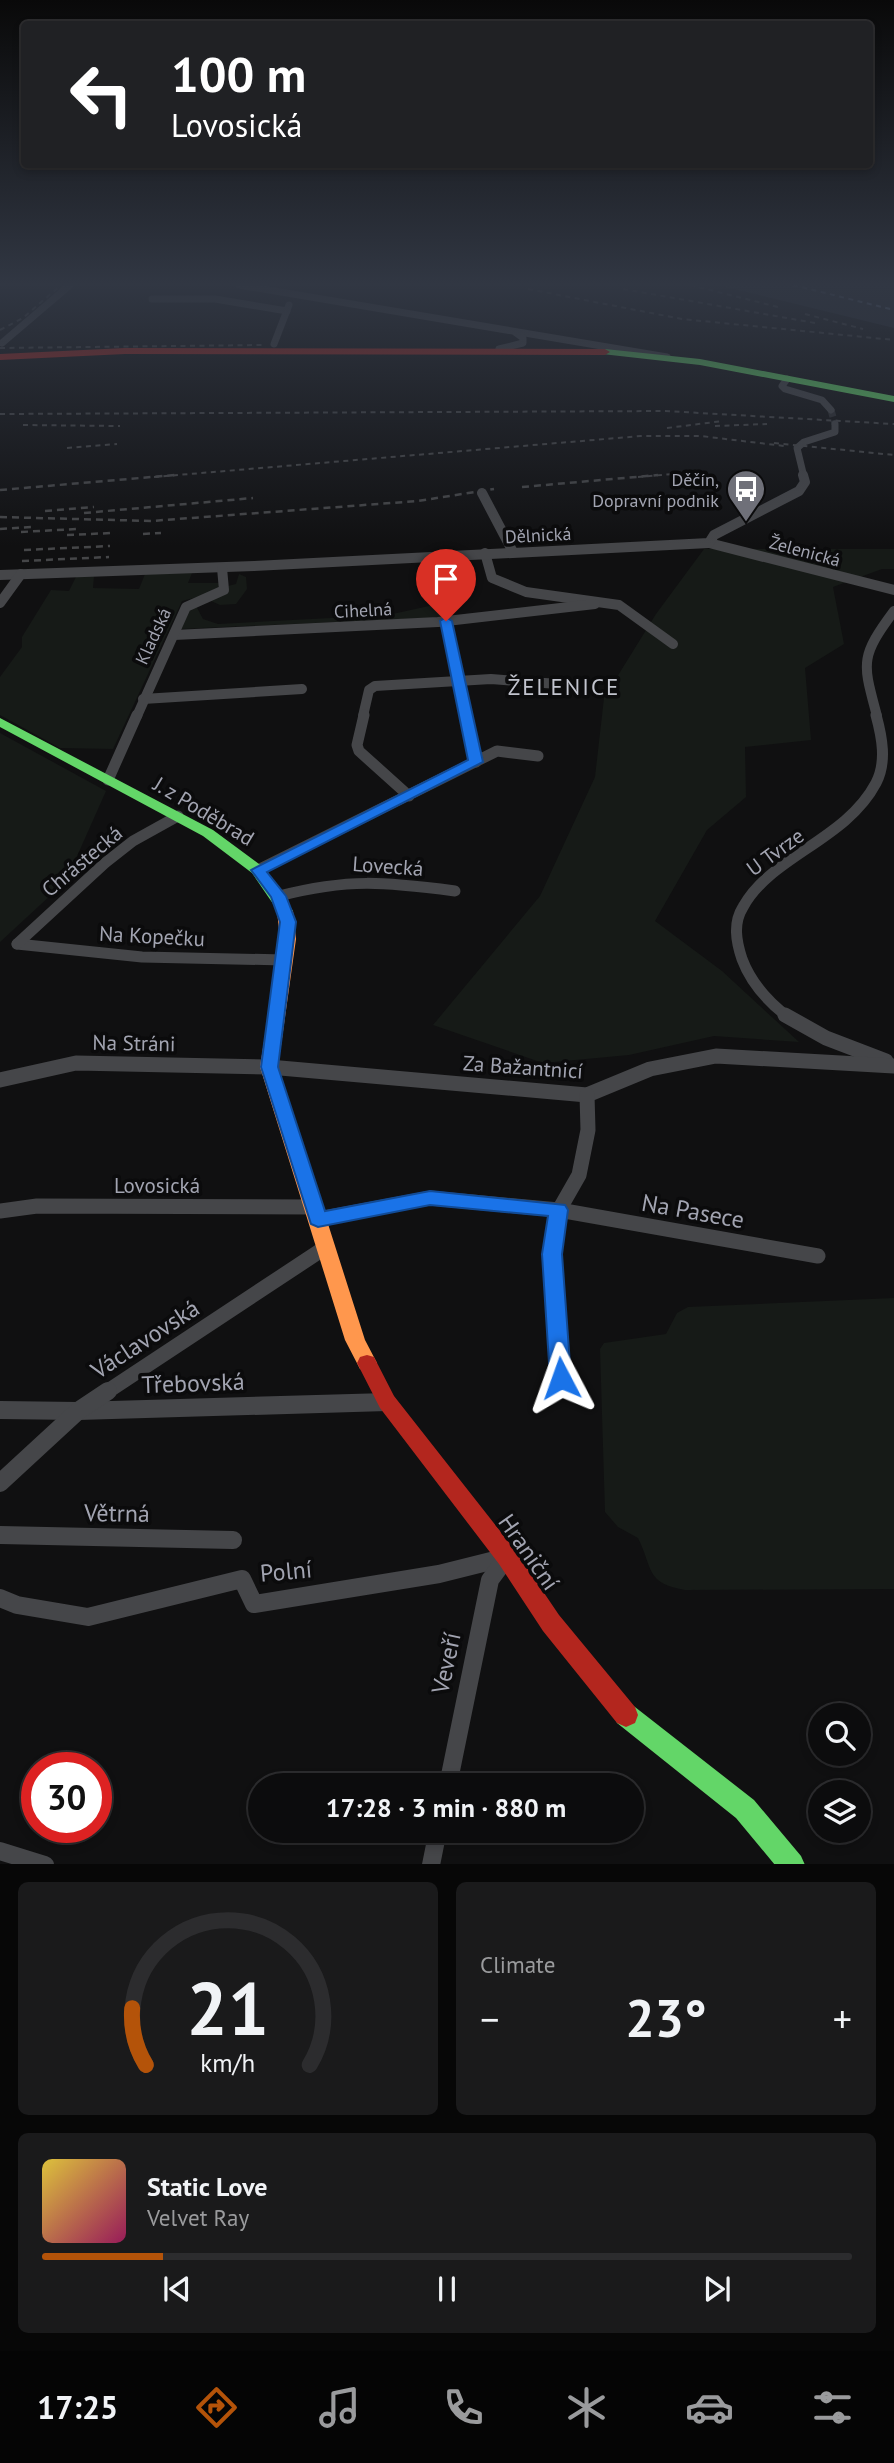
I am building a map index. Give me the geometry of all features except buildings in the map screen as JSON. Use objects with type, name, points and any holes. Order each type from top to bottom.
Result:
[{"type":"street","points":[[749,372],[894,399]]},
{"type":"street","points":[[787,379],[782,386],[785,389],[822,400],[831,410]]},
{"type":"street","points":[[709,543],[714,536],[799,491],[805,482],[798,446],[835,432],[835,424]]},
{"type":"street","points":[[482,493],[513,552]]},
{"type":"street","name":"Dělnická","points":[[0,575],[222,568],[709,543]]},
{"type":"street","name":"Želenická","points":[[709,543],[894,590]]},
{"type":"street","points":[[485,553],[492,578],[526,592],[595,604],[619,605],[673,644]]},
{"type":"street","name":"Kladská","points":[[108,780],[186,607],[224,590],[222,568]]},
{"type":"street","points":[[0,603],[21,574]]},
{"type":"street","name":"Cihelná","points":[[174,635],[446,621],[542,613],[595,604]]},
{"type":"street","name":"U Tvrze","points":[[894,611],[870,651],[865,674],[883,738],[882,762],[875,785],[857,812],[839,828],[757,888],[743,903],[736,924],[737,946],[750,979],[786,1016],[831,1042],[894,1065]]},
{"type":"street","points":[[446,621],[476,762]]},
{"type":"street","points":[[409,796],[359,751],[357,745],[369,690],[375,686],[459,680],[520,680],[571,685]]},
{"type":"street","name":"Kladská","points":[[143,699],[302,689]]},
{"type":"street","name":"J. z Poděbrad","points":[[0,722],[208,833],[258,870],[279,896],[288,922],[269,1067],[316,1213]]},
{"type":"street","points":[[258,870],[497,751],[538,757]]},
{"type":"street","name":"Chrástecká","points":[[17,944],[105,863],[133,841],[178,816]]},
{"type":"street","name":"Lovecká","points":[[279,896],[326,884],[366,881],[455,891]]},
{"type":"street","name":"Na Kopečku","points":[[17,944],[142,957],[285,960]]},
{"type":"street","name":"Za Bažantnicí","points":[[269,1067],[587,1095],[626,1077],[688,1058],[716,1056],[894,1065]]},
{"type":"street","name":"Na Stráni","points":[[0,1080],[76,1063],[269,1067]]},
{"type":"street","points":[[561,1378],[552,1254],[559,1210],[579,1175],[588,1130],[587,1095]]},
{"type":"street","name":"Lovosická","points":[[0,1211],[37,1206],[316,1213],[430,1198],[559,1210]]},
{"type":"street","name":"Na Pasece","points":[[559,1210],[818,1256]]},
{"type":"street","name":"Hraniční","points":[[316,1213],[355,1340],[387,1402],[507,1557],[551,1623],[617,1708],[745,1809],[792,1864]]},
{"type":"street","name":"Václavovská","points":[[0,1483],[78,1411],[326,1247]]},
{"type":"street","name":"Třebovská","points":[[0,1410],[78,1411],[387,1402]]},
{"type":"street","name":"Větrná","points":[[0,1535],[233,1540]]},
{"type":"street","name":"Polní","points":[[0,1598],[17,1605],[88,1617],[242,1579],[254,1604],[439,1574],[507,1557]]},
{"type":"street","name":"Veveří","points":[[450,1773],[489,1580],[507,1557]]},
{"type":"street","points":[[431,1864],[435,1843]]},
{"type":"street","points":[[0,1851],[45,1864]]},
{"type":"shaded area","points":[[704,549],[894,549],[894,569],[882,569],[833,587],[844,644],[805,668],[811,740],[745,747],[746,797],[707,830],[655,921],[722,971],[799,1042],[714,1036],[629,1055],[543,1063],[433,1025],[540,896],[595,777],[604,698],[656,614]]},
{"type":"shaded area","points":[[192,573],[188,583],[220,583],[217,592],[182,601],[113,749],[60,748],[0,715],[0,677],[22,647],[22,637],[51,590],[69,591],[76,577],[94,576],[93,588],[139,589],[145,574]]},
{"type":"shaded area","points":[[239,574],[246,577],[247,589],[236,604],[220,605],[209,600],[229,591],[228,586],[236,584]]},
{"type":"shaded area","points":[[438,604],[445,607],[447,617],[181,629],[191,606],[196,606],[203,619],[218,624],[388,615]]},
{"type":"shaded area","points":[[0,733],[106,791],[66,881],[0,942]]},
{"type":"shaded area","points":[[894,1298],[894,1589],[685,1590],[663,1583],[652,1573],[638,1538],[618,1527],[605,1512],[600,1349],[604,1343],[666,1334],[677,1313],[688,1307]]},
{"type":"tunnel","points":[[831,410],[835,424]]},
{"type":"railway","points":[[0,414],[665,411],[894,424]]},
{"type":"railway","points":[[667,428],[723,421]]},
{"type":"railway","points":[[715,426],[767,424]]},
{"type":"railway","points":[[23,425],[120,426]]},
{"type":"railway","points":[[154,477],[641,436],[701,436],[784,446]]},
{"type":"railway","points":[[774,443],[894,455]]},
{"type":"railway","points":[[67,448],[117,444]]},
{"type":"railway","points":[[638,477],[673,474]]},
{"type":"railway","points":[[0,490],[175,475]]},
{"type":"railway","points":[[522,487],[658,475]]},
{"type":"railway","points":[[0,517],[151,521],[418,501],[494,489]]},
{"type":"railway","points":[[84,513],[253,498]]},
{"type":"railway","points":[[45,511],[94,507]]},
{"type":"railway","points":[[0,529],[31,527]]},
{"type":"railway","points":[[21,532],[77,529]]},
{"type":"railway","points":[[67,535],[112,533]]},
{"type":"railway","points":[[143,534],[161,533]]},
{"type":"railway","points":[[24,550],[110,546]]},
{"type":"railway","points":[[22,561],[109,557]]},
{"type":"traffic: fast","points":[[752,372],[894,399]]},
{"type":"traffic: fast","points":[[0,722],[208,833],[258,870],[285,911]]},
{"type":"traffic: fast","points":[[626,1715],[745,1809],[791,1864]]},
{"type":"traffic: slow","points":[[285,911],[288,939],[269,1067],[355,1340],[367,1363]]},
{"type":"traffic: jam","points":[[367,1363],[387,1402],[507,1557],[551,1623],[626,1715]]},
{"type":"place","name":"Děčín, Dopravní podnik","points":[[746,523]]},
{"type":"district","name":"ŽELENICE","points":[[564,686]]},
{"type":"route","points":[[446,621],[476,762],[258,870],[279,896],[288,922],[288,939],[269,1067],[318,1219],[430,1198],[559,1210],[552,1254],[561,1378]]}]
